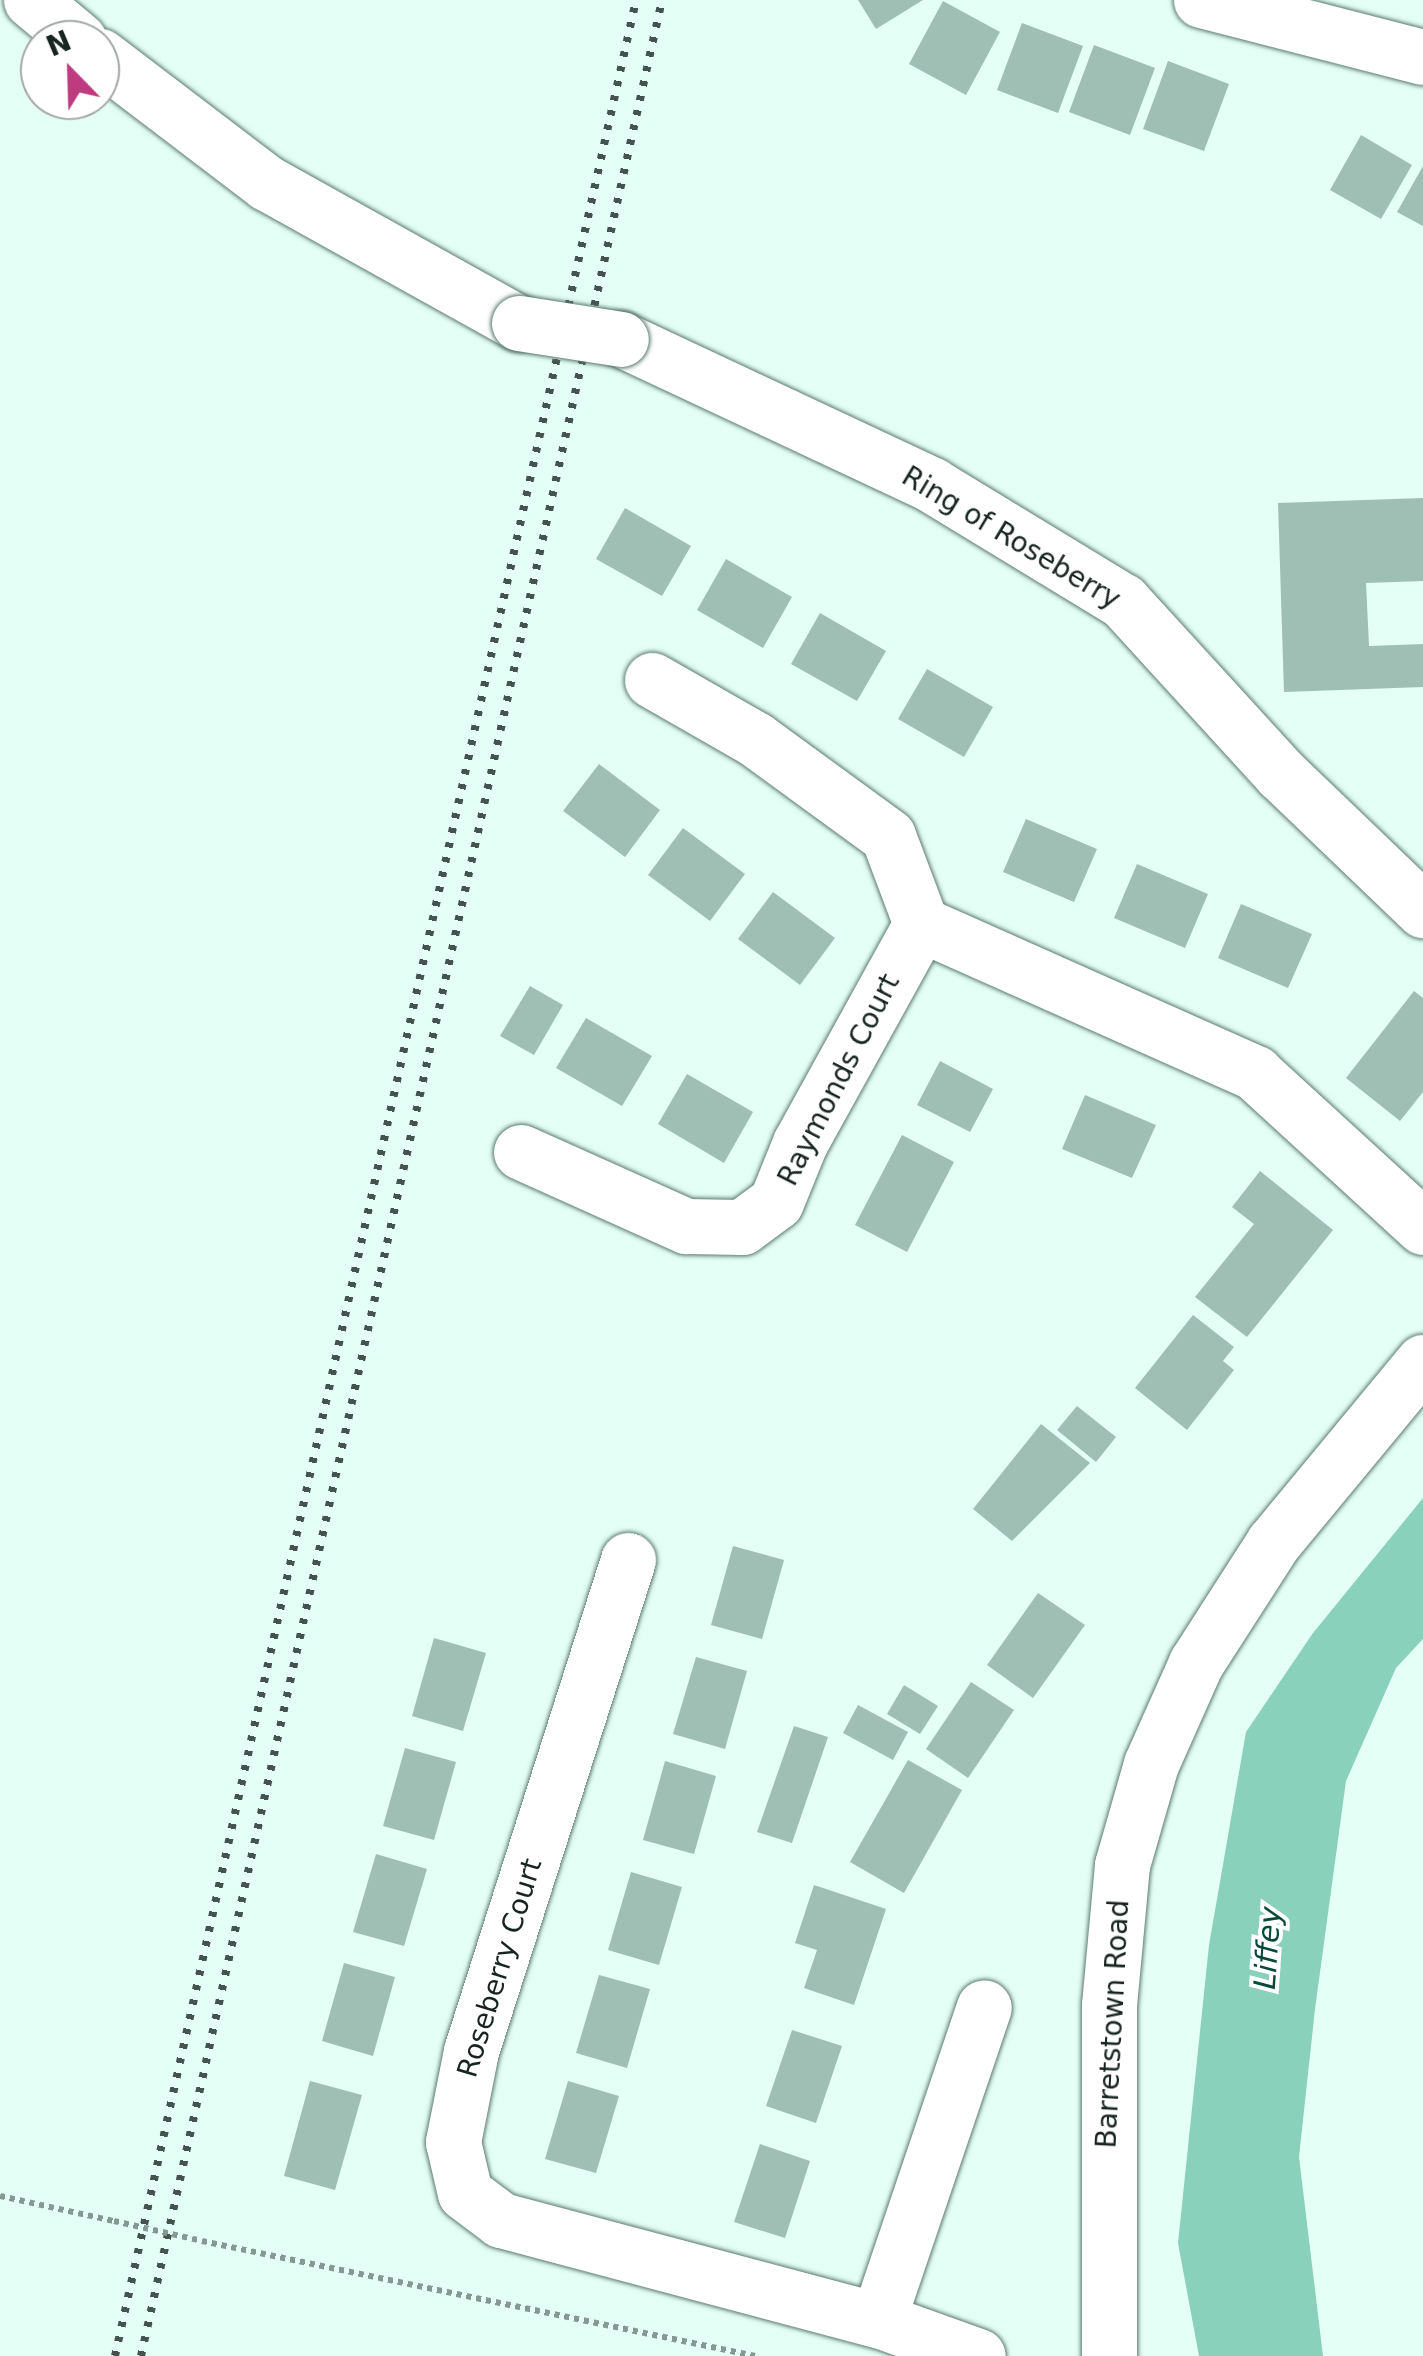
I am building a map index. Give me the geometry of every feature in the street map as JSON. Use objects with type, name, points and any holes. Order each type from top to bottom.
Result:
[{"type":"street","points":[[31,0],[55,20]]},
{"type":"street","points":[[1201,0],[1423,58]]},
{"type":"street","name":"Ring of Roseberry","points":[[120,71],[267,183],[520,323],[620,339],[932,485],[1123,601],[1281,774],[1423,910]]},
{"type":"street","points":[[652,680],[755,739],[888,836],[922,924],[1254,1073],[1423,1226]]},
{"type":"street","name":"Raymonds Court","points":[[521,1152],[686,1226],[742,1227],[776,1202],[800,1143],[922,924]]},
{"type":"street","name":"Barretstown Road","points":[[1109,2356],[1108,2005],[1122,1864],[1151,1764],[1196,1663],[1274,1543],[1423,1362]]},
{"type":"street","name":"Roseberry Court","points":[[628,1560],[471,2051],[454,2142],[465,2193],[501,2220],[878,2320],[978,2356]]},
{"type":"street","points":[[878,2320],[984,2007]]},
{"type":"path","points":[[0,2196],[754,2356]]},
{"type":"water","name":"Liffey","points":[[1423,1498],[1423,1639],[1396,1668],[1346,1781],[1315,2009],[1299,2157],[1323,2356],[1199,2356],[1178,2243],[1209,1945],[1246,1732],[1313,1633]]},
{"type":"building","points":[[858,0],[923,0],[876,29]]},
{"type":"building","points":[[943,1],[1000,32],[966,95],[909,64]]},
{"type":"building","points":[[1022,23],[1083,46],[1058,113],[997,90]]},
{"type":"building","points":[[1094,45],[1155,68],[1130,135],[1069,112]]},
{"type":"building","points":[[1168,61],[1229,84],[1204,151],[1143,129]]},
{"type":"building","points":[[1361,135],[1412,165],[1381,219],[1330,190]]},
{"type":"building","points":[[1423,166],[1423,226],[1397,212]]},
{"type":"building","points":[[1423,498],[1423,581],[1366,583],[1369,646],[1423,644],[1423,687],[1284,692],[1278,503]]},
{"type":"building","points":[[625,508],[691,546],[662,596],[596,559]]},
{"type":"building","points":[[726,559],[792,597],[763,648],[697,610]]},
{"type":"building","points":[[820,613],[886,651],[857,701],[791,664]]},
{"type":"building","points":[[927,669],[993,707],[964,757],[898,719]]},
{"type":"building","points":[[599,764],[660,810],[625,857],[563,811]]},
{"type":"building","points":[[1026,819],[1097,849],[1074,902],[1003,872]]},
{"type":"building","points":[[683,828],[745,874],[710,921],[648,875]]},
{"type":"building","points":[[1137,864],[1208,894],[1185,948],[1114,918]]},
{"type":"building","points":[[773,892],[835,938],[800,985],[738,939]]},
{"type":"building","points":[[1241,904],[1312,934],[1288,988],[1218,958]]},
{"type":"building","points":[[530,986],[563,1005],[534,1055],[500,1036]]},
{"type":"building","points":[[1414,991],[1423,998],[1423,1092],[1400,1121],[1346,1078]]},
{"type":"building","points":[[586,1018],[652,1056],[622,1106],[556,1068]]},
{"type":"building","points":[[940,1061],[993,1089],[970,1132],[917,1105]]},
{"type":"building","points":[[687,1074],[753,1112],[724,1163],[658,1124]]},
{"type":"building","points":[[1085,1095],[1156,1125],[1132,1178],[1062,1149]]},
{"type":"building","points":[[902,1135],[954,1162],[907,1252],[855,1225]]},
{"type":"building","points":[[1260,1171],[1333,1230],[1247,1337],[1195,1297],[1254,1224],[1232,1207]]},
{"type":"building","points":[[1193,1315],[1234,1347],[1223,1361],[1234,1370],[1187,1430],[1135,1388]]},
{"type":"building","points":[[1077,1406],[1116,1437],[1096,1462],[1057,1430]]},
{"type":"building","points":[[1041,1424],[1090,1463],[1012,1541],[973,1509]]},
{"type":"building","points":[[733,1546],[784,1560],[762,1639],[711,1625]]},
{"type":"building","points":[[1038,1593],[1085,1625],[1033,1698],[987,1665]]},
{"type":"building","points":[[434,1638],[486,1653],[463,1731],[412,1716]]},
{"type":"building","points":[[696,1657],[747,1671],[725,1749],[673,1734]]},
{"type":"building","points":[[971,1682],[1014,1710],[968,1778],[926,1749]]},
{"type":"building","points":[[904,1685],[938,1706],[920,1734],[887,1714]]},
{"type":"building","points":[[858,1705],[908,1732],[893,1760],[843,1733]]},
{"type":"building","points":[[794,1726],[828,1737],[792,1843],[757,1832]]},
{"type":"building","points":[[405,1748],[456,1762],[434,1840],[383,1826]]},
{"type":"building","points":[[908,1760],[962,1790],[904,1893],[850,1862]]},
{"type":"building","points":[[665,1761],[716,1776],[694,1854],[643,1840]]},
{"type":"building","points":[[376,1854],[427,1869],[404,1946],[353,1932]]},
{"type":"building","points":[[631,1872],[682,1887],[659,1965],[608,1950]]},
{"type":"building","points":[[814,1885],[886,1909],[854,2005],[804,1988],[817,1950],[795,1943]]},
{"type":"building","points":[[344,1963],[395,1977],[373,2056],[322,2041]]},
{"type":"building","points":[[599,1975],[650,1989],[627,2068],[576,2053]]},
{"type":"building","points":[[792,2030],[842,2046],[816,2123],[766,2106]]},
{"type":"building","points":[[310,2081],[362,2095],[335,2190],[284,2176]]},
{"type":"building","points":[[568,2081],[619,2096],[596,2173],[545,2159]]},
{"type":"building","points":[[760,2144],[810,2161],[785,2238],[734,2222]]},
{"type":"railway","points":[[115,2356],[636,0]]},
{"type":"railway","points":[[141,2356],[662,0]]}]
